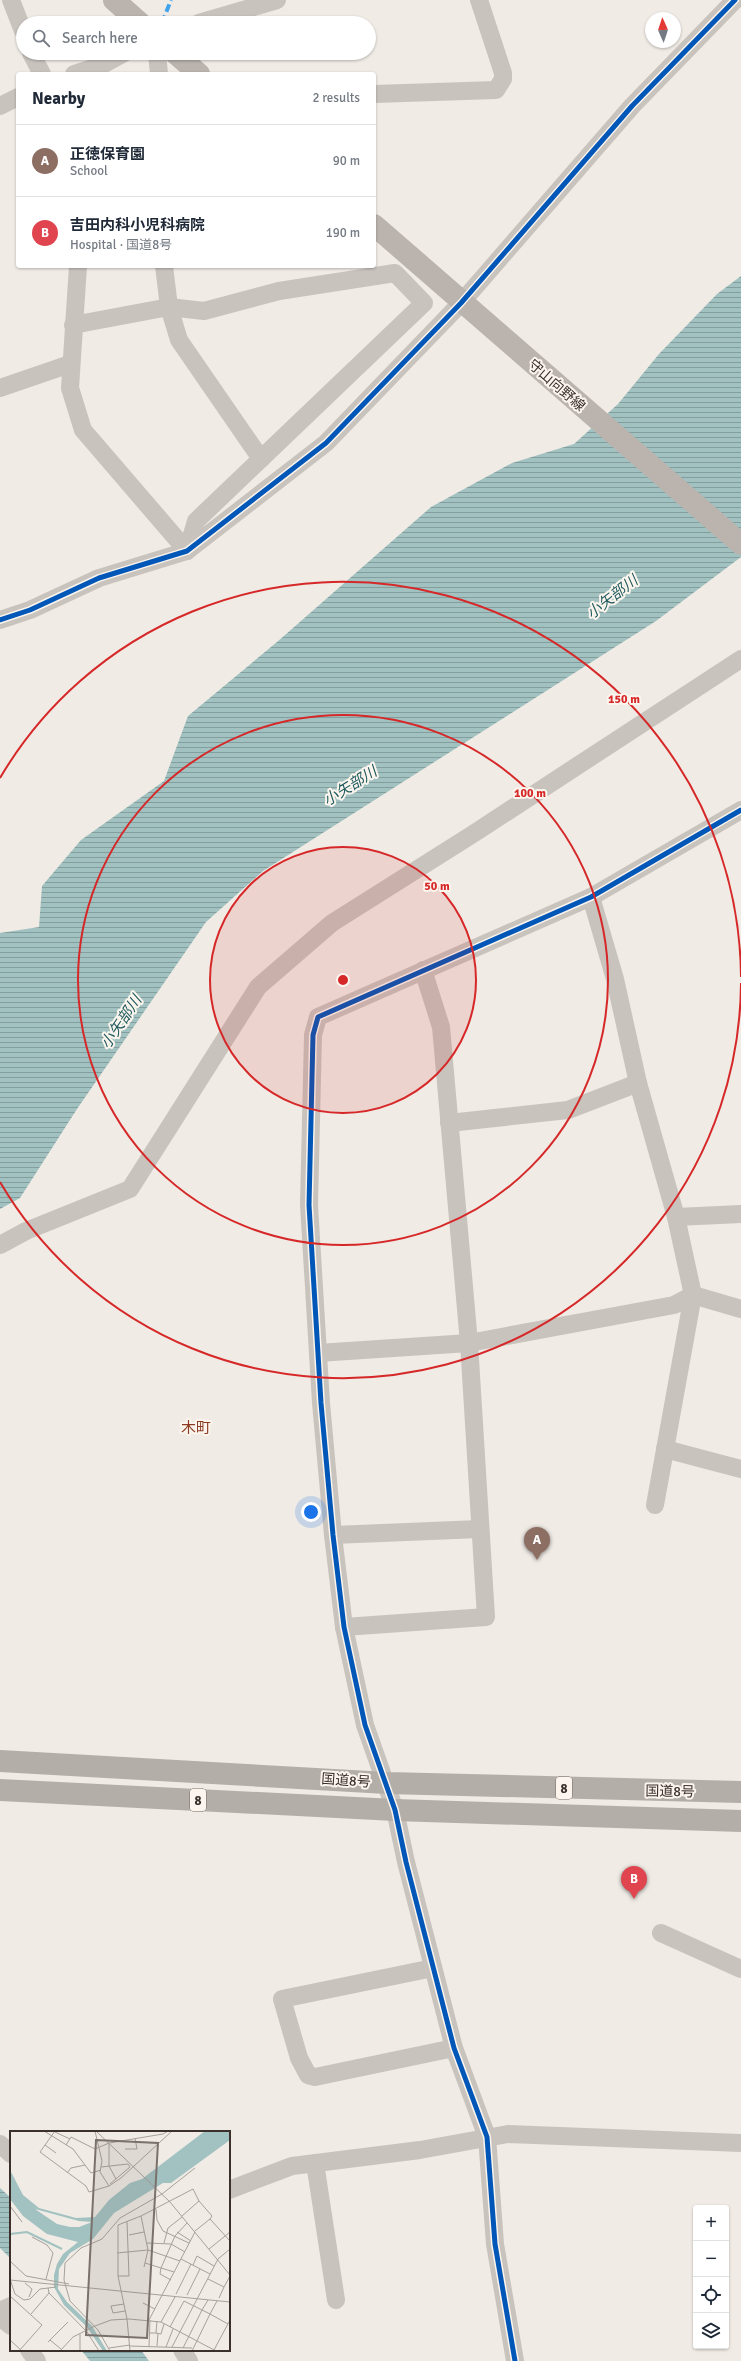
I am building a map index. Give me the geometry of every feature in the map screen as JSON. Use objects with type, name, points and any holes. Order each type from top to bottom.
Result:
[{"type":"highway","name":"国道8号","points":[[0,1761],[387,1783],[741,1792]]},
{"type":"highway","name":"国道8号","points":[[0,1790],[395,1810],[741,1821]]},
{"type":"main road","points":[[114,0],[132,16]]},
{"type":"main road","points":[[183,60],[197,72]]},
{"type":"main road","name":"守山向野線","points":[[376,227],[465,306],[741,544]]},
{"type":"street","points":[[11,0],[17,16]]},
{"type":"street","points":[[223,16],[277,0]]},
{"type":"street","points":[[376,94],[496,90],[503,79],[503,72],[479,0]]},
{"type":"street","points":[[0,620],[30,610],[100,578],[187,551],[326,443],[465,306],[632,106],[735,0]]},
{"type":"street","points":[[35,60],[41,72]]},
{"type":"street","points":[[80,72],[102,65],[111,60]]},
{"type":"street","points":[[157,60],[158,72]]},
{"type":"street","points":[[0,106],[16,98]]},
{"type":"street","points":[[78,268],[70,364],[70,388],[83,430],[187,551]]},
{"type":"street","points":[[164,268],[169,307],[179,340],[261,459]]},
{"type":"street","points":[[73,325],[169,307],[204,311],[278,291],[395,273],[424,303],[196,521],[187,551]]},
{"type":"street","points":[[0,388],[70,364]]},
{"type":"street","points":[[0,1245],[26,1231],[130,1189],[258,987],[332,924],[741,659]]},
{"type":"street","points":[[515,2361],[495,2244],[487,2137],[454,2048],[406,1862],[395,1810],[387,1783],[365,1725],[344,1627],[333,1535],[318,1353],[309,1205],[313,1035],[318,1016],[592,897],[741,810]]},
{"type":"street","points":[[592,897],[616,979],[638,1083],[676,1217],[694,1295],[655,1505]]},
{"type":"street","points":[[344,1627],[486,1617],[469,1343],[440,1028],[423,970]]},
{"type":"street","points":[[449,1123],[568,1110],[638,1083]]},
{"type":"street","points":[[676,1217],[741,1214]]},
{"type":"street","points":[[318,1353],[469,1343],[674,1305],[694,1295],[741,1309]]},
{"type":"street","points":[[665,1449],[741,1469]]},
{"type":"street","points":[[333,1535],[480,1529]]},
{"type":"street","points":[[661,1933],[741,1969]]},
{"type":"street","points":[[433,1968],[282,1999],[299,2058],[308,2075],[315,2078],[454,2048]]},
{"type":"street","points":[[230,2190],[292,2166],[420,2150],[508,2134],[741,2143]]},
{"type":"street","points":[[0,2144],[10,2153]]},
{"type":"street","points":[[315,2163],[336,2300]]},
{"type":"street","points":[[0,2311],[10,2306]]},
{"type":"street","points":[[0,2317],[10,2325]]},
{"type":"street","points":[[30,2351],[37,2361]]},
{"type":"street","points":[[183,2351],[190,2361]]},
{"type":"water","name":"小矢部川","points":[[741,276],[741,557],[656,621],[263,871],[206,922],[77,1109],[20,1198],[0,1209],[0,933],[39,927],[42,886],[81,840],[164,781],[188,716],[277,642],[431,507],[512,463],[574,444],[618,404],[659,354],[717,294]]},
{"type":"water","points":[[0,2188],[10,2197],[10,2258],[0,2248]]},
{"type":"water","points":[[82,2351],[142,2351],[149,2361],[90,2361]]},
{"type":"marked path","points":[[165,16],[171,0]]},
{"type":"cycle path","points":[[0,620],[30,610],[99,578],[187,551],[326,443],[461,303],[632,106],[735,0]]},
{"type":"cycle path","points":[[515,2361],[495,2244],[487,2137],[454,2048],[406,1862],[395,1810],[365,1725],[344,1627],[333,1535],[321,1403],[309,1205],[313,1035],[318,1017],[591,897],[741,810]]},
{"type":"place","name":"正徳保育園","points":[[537,1560]]},
{"type":"place","name":"吉田内科小児科病院","points":[[634,1899]]},
{"type":"district","name":"木町","points":[[196,1428]]}]
